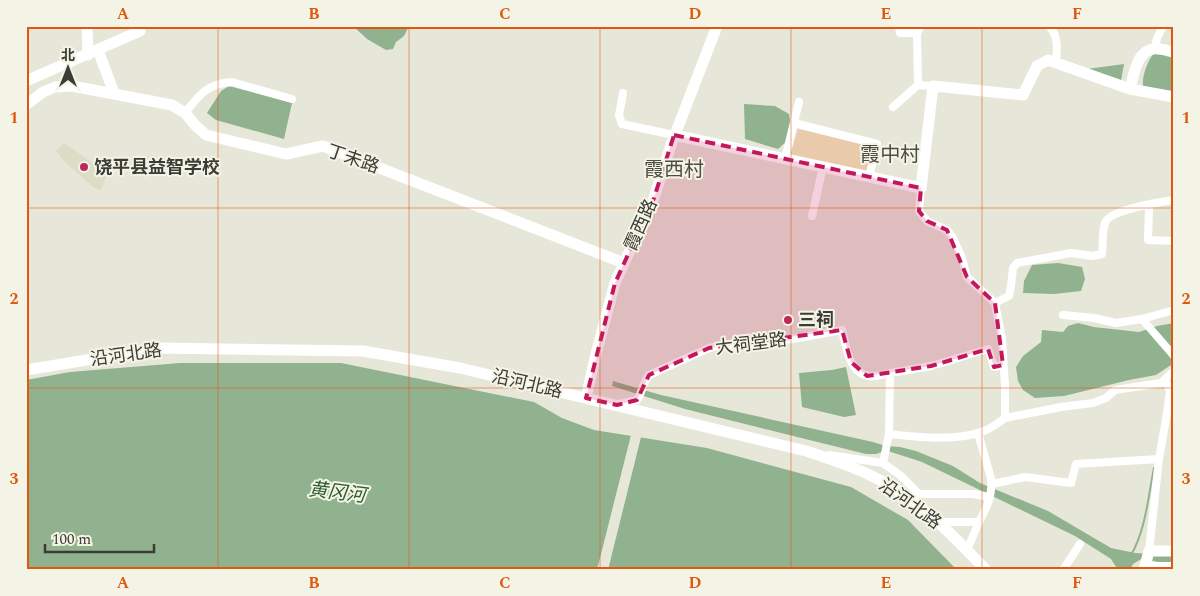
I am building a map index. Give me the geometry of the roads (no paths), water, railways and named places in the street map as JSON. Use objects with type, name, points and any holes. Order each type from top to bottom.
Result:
[{"type":"street","points":[[87,26],[93,52],[114,93]]},
{"type":"street","name":"霞西路","points":[[586,398],[615,283],[654,198],[674,135],[717,26]]},
{"type":"street","points":[[899,26],[900,33],[919,30],[918,85]]},
{"type":"street","points":[[1049,26],[1054,31],[1057,43],[1056,63]]},
{"type":"street","points":[[1155,49],[1157,38],[1163,26]]},
{"type":"street","points":[[26,81],[93,52],[128,31],[141,29]]},
{"type":"street","points":[[1130,89],[1139,59],[1147,52],[1155,49],[1174,52]]},
{"type":"street","points":[[893,107],[918,85],[1023,95],[1037,66],[1048,60],[1130,89],[1174,97]]},
{"type":"street","points":[[186,113],[199,94],[211,87],[232,82],[292,99]]},
{"type":"street","name":"丁未路","points":[[26,105],[42,92],[55,87],[72,86],[172,105],[186,113],[206,135],[286,154],[323,146],[624,263]]},
{"type":"street","points":[[933,86],[919,211],[927,221],[947,230],[953,238],[962,258],[967,277],[995,303],[1001,331],[1004,418]]},
{"type":"street","points":[[623,93],[620,115],[622,124],[921,188]]},
{"type":"street","points":[[785,159],[799,102]]},
{"type":"street","points":[[794,124],[877,144],[869,177]]},
{"type":"street","points":[[812,216],[823,167]]},
{"type":"street","points":[[995,303],[1008,296],[1013,268],[1017,263],[1071,253],[1093,256],[1102,254],[1105,221],[1110,215],[1174,200]]},
{"type":"street","points":[[1149,205],[1148,240],[1174,240]]},
{"type":"street","points":[[1063,315],[1094,318],[1116,323],[1142,320],[1174,310]]},
{"type":"street","points":[[1142,320],[1174,356]]},
{"type":"street","name":"大祠堂路","points":[[617,405],[637,400],[644,381],[649,375],[709,348],[722,345],[772,342],[842,330],[851,362],[857,370],[867,376],[890,373]]},
{"type":"street","name":"沿河北路","points":[[26,370],[160,348],[363,351],[460,368],[806,451],[839,462],[897,490],[938,522],[986,570]]},
{"type":"street","points":[[883,463],[889,434],[890,373],[932,366],[988,349],[994,367],[1003,365]]},
{"type":"street","points":[[889,434],[929,438],[978,433],[987,430],[1004,418],[1094,403],[1106,398],[1115,390],[1161,383],[1174,371]]},
{"type":"street","points":[[1165,380],[1170,391],[1159,459],[1150,551],[1144,568],[1174,568]]},
{"type":"street","points":[[967,550],[986,508],[992,485],[978,433]]},
{"type":"street","points":[[806,451],[883,463],[901,476],[919,494],[973,494],[990,496]]},
{"type":"street","points":[[992,485],[1025,477],[1071,483],[1076,464],[1159,459]]},
{"type":"street","points":[[938,522],[979,522]]},
{"type":"street","points":[[1063,570],[1080,544]]},
{"type":"street","points":[[1150,551],[1174,551]]},
{"type":"water","points":[[353,26],[409,26],[404,36],[396,42],[393,49],[386,50],[367,39]]},
{"type":"water","points":[[1154,53],[1174,57],[1174,93],[1143,86],[1146,69]]},
{"type":"water","points":[[1124,64],[1121,81],[1087,69]]},
{"type":"water","points":[[229,86],[292,103],[284,139],[216,120],[207,113],[221,91]]},
{"type":"water","points":[[744,104],[775,106],[789,114],[791,125],[788,140],[778,149],[745,139]]},
{"type":"water","points":[[1058,263],[1082,267],[1085,279],[1081,291],[1054,294],[1023,293],[1024,281],[1032,265]]},
{"type":"water","points":[[1078,323],[1094,327],[1139,332],[1174,323],[1174,363],[1156,375],[1064,396],[1035,398],[1023,390],[1018,381],[1016,367],[1023,356],[1041,342],[1042,330],[1063,332],[1068,326]]},
{"type":"water","name":"黄冈河","points":[[180,363],[341,363],[534,402],[562,418],[594,430],[707,448],[851,487],[908,520],[957,570],[26,570],[26,380],[70,372]]},
{"type":"water","points":[[846,367],[856,415],[844,417],[802,407],[799,373]]},
{"type":"water","points":[[613,381],[661,395],[886,446],[916,451],[953,466],[980,483],[1048,511],[1111,548],[1135,553],[1174,555],[1174,562],[1157,562],[1143,558],[1133,564],[1130,570],[1118,570],[1111,559],[1075,536],[922,462],[888,451],[866,454],[685,409],[612,386]]},
{"type":"waterway","points":[[1131,555],[1143,524],[1154,468]]},
{"type":"place","name":"饶平县益智学校","points":[[84,167]]},
{"type":"place","name":"三祠","points":[[788,320]]},
{"type":"district","name":"霞中村","points":[[890,155]]},
{"type":"district","name":"霞西村","points":[[674,170]]}]
